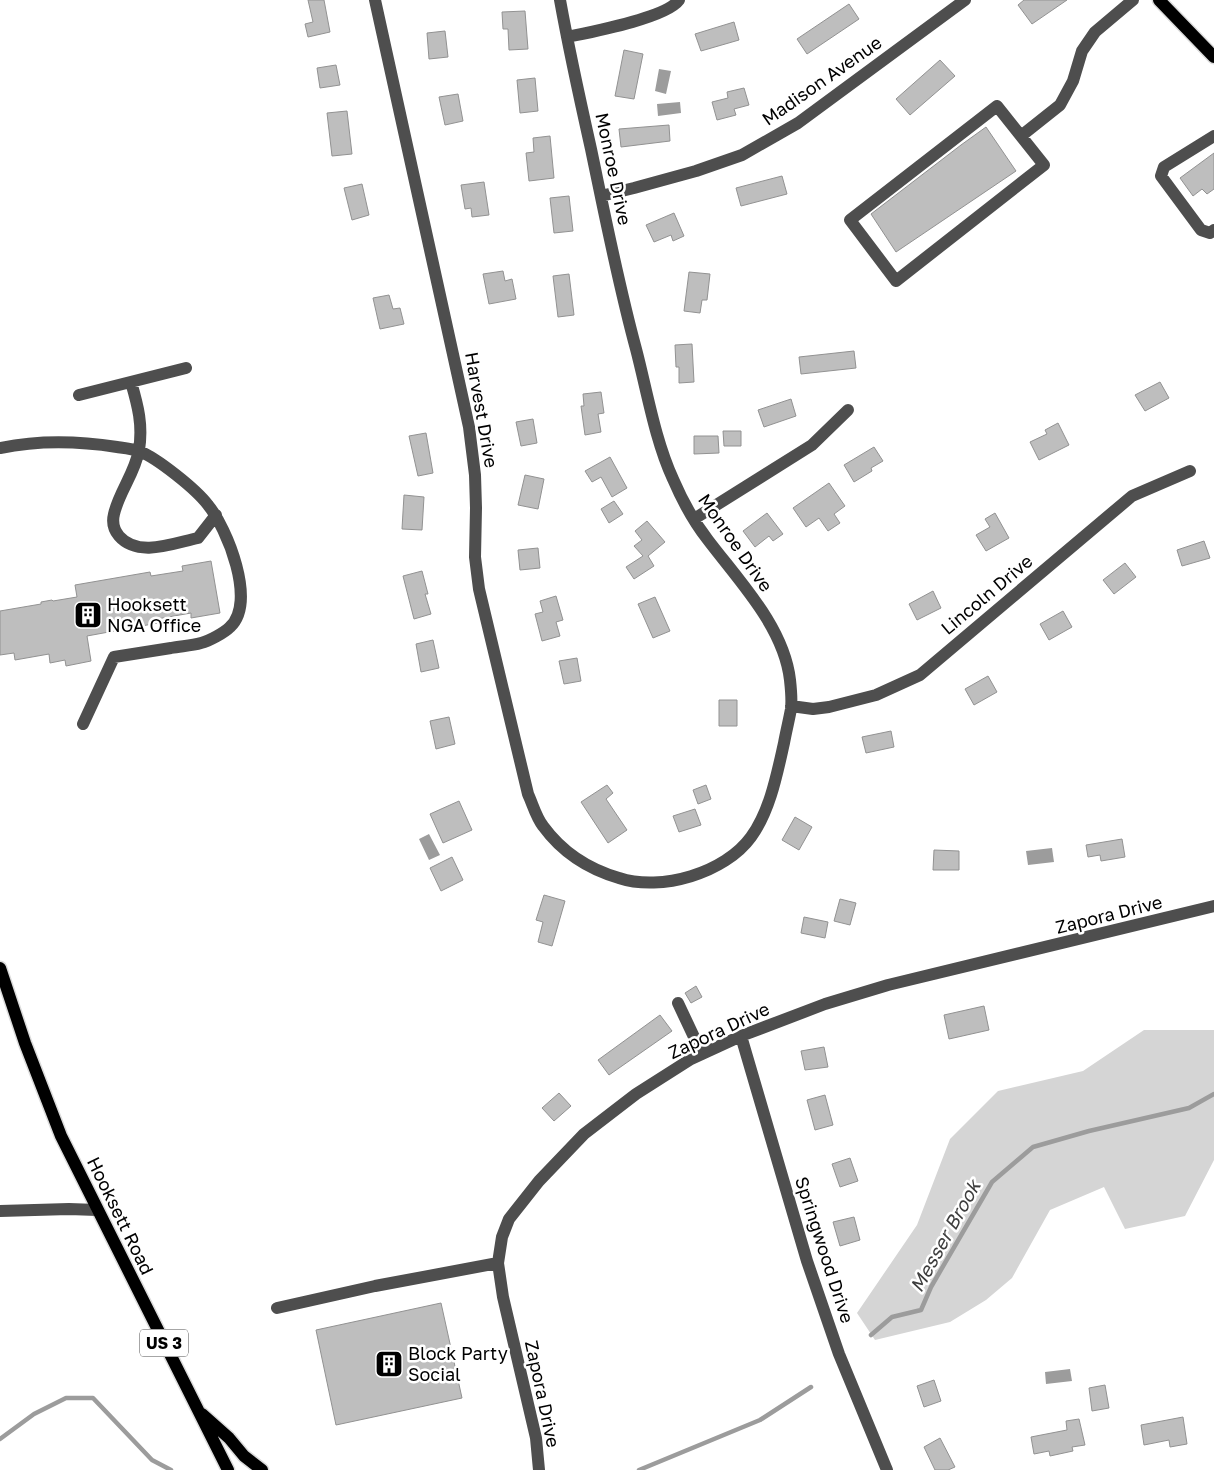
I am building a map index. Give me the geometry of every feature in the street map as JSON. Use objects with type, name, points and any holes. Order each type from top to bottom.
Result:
[{"type":"main road","points":[[1159,0],[1214,57]]},
{"type":"main road","name":"Hooksett Road","points":[[0,968],[4,997],[25,1043],[61,1136],[228,1470]]},
{"type":"main road","points":[[197,1409],[229,1438],[244,1456],[262,1470]]},
{"type":"street","name":"Harvest Drive","points":[[375,0],[469,427],[475,475],[474,557],[479,589],[528,794],[541,824],[562,849]]},
{"type":"street","name":"Monroe Drive","points":[[560,0],[624,305],[662,448],[673,478],[694,518],[775,632],[790,678],[792,706],[777,778],[766,809],[751,837],[728,860],[699,874],[667,881],[635,882],[619,879],[589,866],[562,849]]},
{"type":"street","points":[[567,37],[613,27],[659,13],[675,6],[679,0]]},
{"type":"street","name":"Madison Avenue","points":[[601,196],[696,171],[742,155],[798,123],[965,0]]},
{"type":"street","points":[[1021,136],[1060,105],[1073,81],[1082,52],[1095,32],[1133,0]]},
{"type":"street","points":[[997,106],[1021,136],[1044,165],[896,281],[850,220],[997,106]]},
{"type":"street","points":[[1214,136],[1164,168],[1161,176],[1201,230],[1210,233],[1214,230]]},
{"type":"street","points":[[79,395],[186,368]]},
{"type":"street","points":[[131,382],[140,412],[139,451],[113,516],[114,531],[125,543],[140,548],[161,546],[198,538],[216,515]]},
{"type":"street","points":[[694,518],[812,445],[848,410]]},
{"type":"street","points":[[0,448],[62,441],[139,451],[159,463],[206,502],[216,515],[225,533],[238,571],[241,599],[239,617],[230,628],[201,643],[114,657],[83,724]]},
{"type":"street","name":"Lincoln Drive","points":[[792,706],[813,709],[829,707],[876,695],[920,675],[1132,496],[1190,472]]},
{"type":"street","name":"Zapora Drive","points":[[539,1470],[536,1438],[503,1296],[498,1263],[502,1237],[509,1219],[539,1180],[584,1134],[636,1094],[691,1059],[741,1036],[825,1004],[888,985],[1214,906]]},
{"type":"street","points":[[678,1003],[702,1054]]},
{"type":"street","name":"Springwood Drive","points":[[741,1036],[807,1261],[839,1354],[887,1470]]},
{"type":"street","points":[[0,1197],[1,1211],[97,1210]]},
{"type":"street","points":[[277,1308],[375,1286],[498,1263]]},
{"type":"shaded area","points":[[659,69],[671,71],[666,94],[655,91]]},
{"type":"shaded area","points":[[680,102],[681,113],[658,116],[657,104]]},
{"type":"shaded area","points":[[429,834],[440,855],[429,860],[419,839]]},
{"type":"shaded area","points":[[1052,848],[1054,862],[1028,865],[1026,851]]},
{"type":"shaded area","points":[[1144,1030],[1214,1030],[1214,1160],[1185,1216],[1125,1229],[1104,1187],[1050,1210],[1012,1278],[986,1300],[950,1322],[875,1340],[857,1313],[917,1225],[950,1139],[998,1091],[1083,1071]]},
{"type":"shaded area","points":[[1070,1369],[1072,1381],[1046,1384],[1045,1372]]},
{"type":"building","points":[[308,0],[324,0],[330,32],[308,37],[305,24],[313,22]]},
{"type":"building","points":[[1024,0],[1067,0],[1032,24],[1018,5]]},
{"type":"building","points":[[849,4],[859,19],[807,54],[797,39]]},
{"type":"building","points":[[525,11],[528,49],[509,50],[508,29],[503,29],[502,12]]},
{"type":"building","points":[[734,22],[739,40],[701,51],[695,34]]},
{"type":"building","points":[[445,31],[448,57],[429,59],[427,33]]},
{"type":"building","points":[[624,50],[643,54],[634,99],[615,96]]},
{"type":"building","points":[[940,60],[955,76],[910,115],[896,99]]},
{"type":"building","points":[[336,65],[340,85],[320,88],[317,68]]},
{"type":"building","points":[[535,78],[538,111],[520,113],[517,80]]},
{"type":"building","points":[[744,88],[749,105],[734,109],[736,115],[717,120],[712,102],[728,98],[727,92]]},
{"type":"building","points":[[458,94],[463,121],[445,125],[439,97]]},
{"type":"building","points":[[347,111],[352,154],[332,156],[327,113]]},
{"type":"building","points":[[669,125],[670,141],[621,147],[619,129]]},
{"type":"building","points":[[986,127],[1016,171],[896,252],[871,214]]},
{"type":"building","points":[[550,136],[554,178],[529,181],[526,153],[534,152],[533,138]]},
{"type":"building","points":[[1214,153],[1214,189],[1207,194],[1202,189],[1193,196],[1180,178]]},
{"type":"building","points":[[782,176],[787,194],[741,206],[736,188]]},
{"type":"building","points":[[484,182],[489,215],[472,217],[471,208],[465,209],[461,185]]},
{"type":"building","points":[[362,184],[369,215],[352,220],[344,188]]},
{"type":"building","points":[[569,196],[573,231],[554,233],[550,198]]},
{"type":"building","points":[[674,213],[684,236],[673,241],[671,235],[654,242],[646,225]]},
{"type":"building","points":[[503,271],[505,281],[512,279],[516,299],[489,304],[483,274]]},
{"type":"building","points":[[689,272],[710,274],[707,300],[702,300],[700,313],[684,311]]},
{"type":"building","points":[[569,274],[574,315],[558,317],[553,276]]},
{"type":"building","points":[[389,295],[393,309],[400,308],[404,324],[380,329],[373,298]]},
{"type":"building","points":[[692,344],[694,382],[679,383],[679,367],[676,367],[675,345]]},
{"type":"building","points":[[854,351],[856,368],[801,374],[799,357]]},
{"type":"building","points":[[1160,382],[1169,398],[1145,411],[1135,395]]},
{"type":"building","points":[[601,392],[604,413],[598,414],[601,432],[585,435],[581,406],[584,406],[583,394]]},
{"type":"building","points":[[791,399],[796,416],[764,427],[758,410]]},
{"type":"building","points":[[533,419],[537,443],[521,446],[516,422]]},
{"type":"building","points":[[1058,423],[1069,445],[1039,460],[1030,442],[1047,434],[1045,430]]},
{"type":"building","points":[[723,431],[741,431],[741,446],[724,446]]},
{"type":"building","points":[[426,433],[433,473],[418,476],[409,436]]},
{"type":"building","points":[[694,436],[718,436],[719,453],[694,454]]},
{"type":"building","points":[[874,447],[883,461],[871,468],[872,471],[854,482],[844,465]]},
{"type":"building","points":[[610,457],[627,488],[612,497],[601,477],[592,482],[585,471]]},
{"type":"building","points":[[525,475],[544,479],[538,509],[518,505]]},
{"type":"building","points":[[829,483],[845,506],[834,514],[840,523],[828,531],[819,518],[806,527],[793,508]]},
{"type":"building","points":[[404,495],[424,497],[422,530],[402,529]]},
{"type":"building","points":[[614,501],[623,514],[609,523],[601,509]]},
{"type":"building","points":[[767,513],[783,534],[773,541],[769,536],[755,547],[743,531]]},
{"type":"building","points":[[995,513],[1009,538],[986,551],[976,535],[990,527],[985,519]]},
{"type":"building","points":[[647,521],[665,542],[648,556],[654,566],[634,579],[626,567],[643,556],[634,546],[642,540],[635,531]]},
{"type":"building","points":[[1204,541],[1210,558],[1182,566],[1177,550]]},
{"type":"building","points":[[538,548],[540,568],[520,570],[518,550]]},
{"type":"building","name":"Hooksett NGA Office","points":[[211,561],[220,613],[191,618],[191,613],[157,619],[158,623],[87,636],[91,661],[66,666],[65,660],[50,663],[49,654],[15,660],[14,653],[0,655],[0,611],[41,604],[41,602],[52,600],[77,597],[75,585],[150,572],[151,576],[183,571],[182,566]]},
{"type":"building","points":[[1125,563],[1136,577],[1114,594],[1103,580]]},
{"type":"building","points":[[422,571],[428,594],[425,594],[431,614],[414,619],[403,576]]},
{"type":"building","points":[[933,591],[941,608],[917,620],[909,604]]},
{"type":"building","points":[[556,596],[563,620],[556,622],[560,636],[542,641],[535,614],[543,612],[540,601]]},
{"type":"building","points":[[655,597],[670,631],[653,638],[638,604]]},
{"type":"building","points":[[1063,611],[1072,627],[1049,640],[1040,624]]},
{"type":"building","points":[[433,640],[439,668],[421,672],[416,644]]},
{"type":"building","points":[[577,658],[581,681],[564,684],[559,661]]},
{"type":"building","points":[[988,676],[997,692],[974,705],[965,689]]},
{"type":"building","points":[[719,700],[737,700],[737,726],[719,726]]},
{"type":"building","points":[[449,717],[455,744],[436,749],[430,721]]},
{"type":"building","points":[[891,731],[894,747],[866,753],[862,737]]},
{"type":"building","points":[[607,785],[613,793],[606,799],[627,830],[608,843],[581,802]]},
{"type":"building","points":[[706,785],[711,799],[698,804],[693,790]]},
{"type":"building","points":[[459,801],[472,830],[443,843],[430,814]]},
{"type":"building","points":[[695,809],[701,825],[679,832],[673,816]]},
{"type":"building","points":[[795,817],[812,827],[799,850],[782,840]]},
{"type":"building","points":[[1122,839],[1125,857],[1101,861],[1100,855],[1088,857],[1086,845]]},
{"type":"building","points":[[934,850],[959,851],[959,870],[933,870]]},
{"type":"building","points":[[452,857],[463,880],[441,891],[430,868]]},
{"type":"building","points":[[544,895],[565,901],[552,946],[538,942],[543,922],[536,920]]},
{"type":"building","points":[[840,899],[856,903],[850,925],[834,921]]},
{"type":"building","points":[[804,917],[828,922],[825,938],[801,933]]},
{"type":"building","points":[[696,986],[702,997],[691,1003],[685,993]]},
{"type":"building","points":[[984,1006],[989,1030],[949,1039],[944,1015]]},
{"type":"building","points":[[660,1015],[672,1031],[609,1075],[598,1060]]},
{"type":"building","points":[[824,1047],[828,1067],[805,1070],[801,1051]]},
{"type":"building","points":[[559,1093],[571,1106],[554,1121],[542,1108]]},
{"type":"building","points":[[825,1095],[833,1125],[815,1130],[807,1100]]},
{"type":"building","points":[[850,1158],[858,1181],[840,1187],[832,1164]]},
{"type":"building","points":[[854,1217],[860,1240],[840,1246],[833,1222]]},
{"type":"building","name":"Block Party Social","points":[[441,1303],[462,1398],[336,1425],[316,1330]]},
{"type":"building","points":[[934,1380],[941,1401],[924,1407],[917,1386]]},
{"type":"building","points":[[1105,1385],[1109,1408],[1092,1411],[1089,1388]]},
{"type":"building","points":[[1183,1417],[1187,1444],[1170,1447],[1169,1440],[1144,1445],[1141,1425]]},
{"type":"building","points":[[1079,1419],[1085,1445],[1072,1447],[1073,1451],[1050,1456],[1049,1451],[1034,1454],[1031,1437],[1067,1430],[1066,1421]]},
{"type":"building","points":[[940,1438],[955,1467],[948,1470],[935,1470],[924,1447]]},
{"type":"waterway","name":"Messer Brook","points":[[871,1335],[892,1317],[921,1310],[931,1287],[992,1182],[1033,1147],[1089,1131],[1189,1108],[1214,1094]]},
{"type":"waterway","name":"Messer Brook","points":[[639,1470],[760,1420],[811,1387]]},
{"type":"waterway","name":"Messer Brook","points":[[0,1439],[34,1414],[66,1398],[93,1398],[152,1460],[171,1470]]},
{"type":"place","name":"Hooksett NGA Office","points":[[88,615]]},
{"type":"place","name":"Block Party Social","points":[[389,1364]]}]
